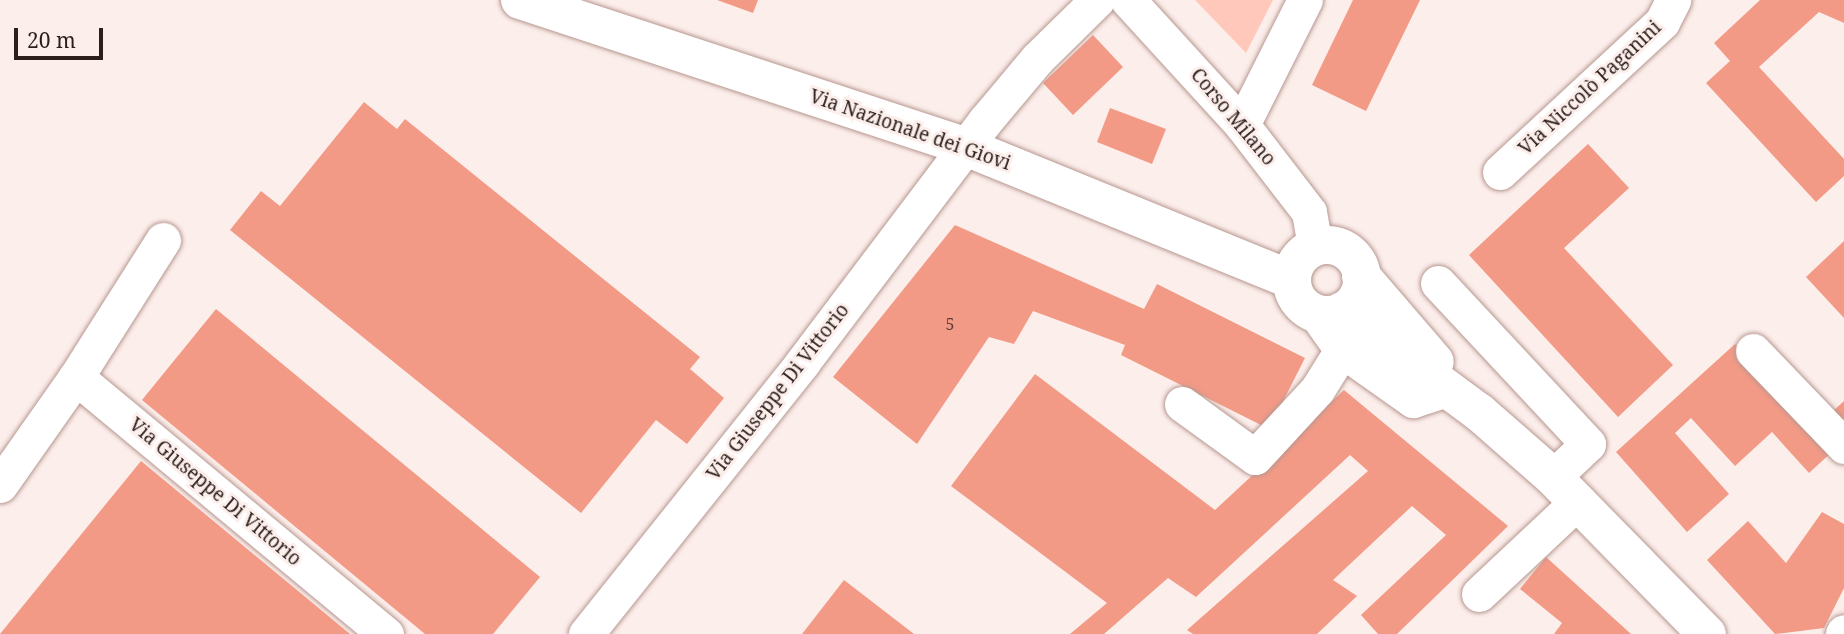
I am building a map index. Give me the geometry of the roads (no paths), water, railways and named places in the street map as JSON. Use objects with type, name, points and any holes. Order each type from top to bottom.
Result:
[{"type":"main road","name":"Via Nazionale dei Giovi","points":[[520,0],[976,134],[1292,280]]},
{"type":"main road","points":[[1480,413],[1361,276],[1356,261],[1345,250],[1315,247],[1298,260],[1292,280],[1298,299],[1328,312],[1480,413],[1566,489],[1707,634]]},
{"type":"main road","points":[[1328,312],[1357,296],[1361,276]]},
{"type":"street","points":[[976,134],[1037,58],[1097,0]]},
{"type":"street","name":"Corso Milano","points":[[1128,0],[1242,125],[1309,212],[1315,247]]},
{"type":"street","points":[[1242,125],[1305,0]]},
{"type":"street","name":"Via Niccolò Paganini","points":[[1500,172],[1662,22],[1673,0]]},
{"type":"street","name":"Via Giuseppe Di Vittorio","points":[[586,634],[802,363],[976,134]]},
{"type":"street","points":[[0,485],[76,377],[163,240]]},
{"type":"street","points":[[1438,283],[1588,444],[1566,489],[1479,594]]},
{"type":"street","points":[[1328,312],[1342,350],[1413,400],[1447,390]]},
{"type":"street","points":[[1182,404],[1255,457],[1317,390],[1342,350]]},
{"type":"street","points":[[1753,351],[1844,446]]},
{"type":"street","name":"Via Giuseppe Di Vittorio","points":[[76,377],[386,634]]}]
